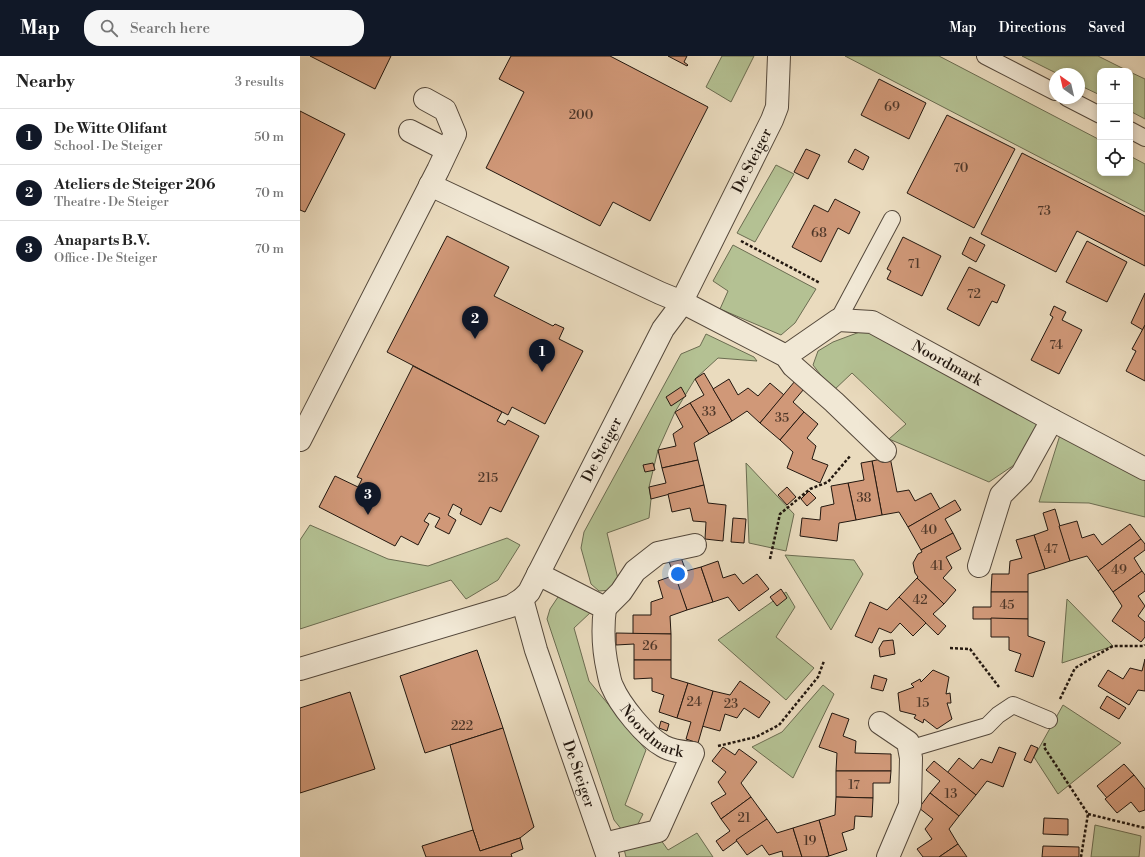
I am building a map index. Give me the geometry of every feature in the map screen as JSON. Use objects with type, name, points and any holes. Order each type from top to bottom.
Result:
[{"type":"street","name":"De Steiger","points":[[300,669],[511,606],[522,599],[529,592],[662,329],[682,302],[772,120],[777,107],[779,56]]},
{"type":"street","points":[[300,440],[455,134],[445,110],[425,99]]},
{"type":"street","points":[[410,131],[447,150]]},
{"type":"street","points":[[430,185],[660,294],[682,302],[786,356],[793,366],[834,402],[885,451]]},
{"type":"street","points":[[786,356],[838,320]]},
{"type":"street","name":"Noordmark","points":[[838,320],[872,322],[1145,469]]},
{"type":"street","points":[[979,566],[1001,495],[1022,474],[1052,420]]},
{"type":"street","points":[[538,574],[605,608],[621,592],[635,571],[658,553],[695,545]]},
{"type":"street","name":"De Steiger","points":[[522,599],[536,650],[606,850]]},
{"type":"street","name":"Noordmark","points":[[605,608],[602,627],[603,644],[612,686],[624,706],[642,729],[663,746],[682,752],[692,753],[658,831],[606,850]]},
{"type":"street","points":[[880,723],[908,742],[911,758],[910,806],[888,857]]},
{"type":"lane","points":[[985,56],[1049,89]]},
{"type":"lane","points":[[1079,104],[1097,113]]},
{"type":"lane","points":[[1133,132],[1145,138]]},
{"type":"lane","points":[[838,320],[892,219]]},
{"type":"lane","points":[[909,749],[987,726],[998,715],[1013,705],[1049,720]]},
{"type":"path","points":[[736,238],[820,283]]},
{"type":"path","points":[[770,559],[780,514],[810,489],[828,482],[868,434]]},
{"type":"path","points":[[1081,857],[1088,814],[1044,746],[1049,720],[1075,668],[1112,646],[1145,645]]},
{"type":"path","points":[[950,648],[970,649],[1013,705]]},
{"type":"path","points":[[692,753],[756,737],[778,724],[818,677],[824,660]]},
{"type":"path","points":[[1088,814],[1145,828]]},
{"type":"green space","points":[[722,56],[754,56],[731,102],[706,87]]},
{"type":"green space","points":[[845,56],[939,56],[1097,138],[1097,176],[1133,176],[1133,158],[1145,164],[1145,212]]},
{"type":"green space","points":[[1022,56],[1098,56],[1122,68],[1097,68],[1097,94],[1085,88],[1085,68],[1049,68],[1049,70]]},
{"type":"green space","points":[[1133,73],[1145,79],[1145,119],[1133,113]]},
{"type":"green space","points":[[776,165],[794,174],[755,242],[737,233]]},
{"type":"green space","points":[[733,245],[816,289],[795,323],[781,335],[720,309],[728,291],[713,281]]},
{"type":"green space","points":[[865,330],[1033,417],[1042,428],[1020,461],[989,482],[889,439],[906,424],[852,373],[833,391],[813,365],[818,351],[833,342]]},
{"type":"green space","points":[[706,334],[754,357],[757,361],[718,358],[695,379],[675,412],[658,450],[649,487],[651,499],[649,518],[607,533],[619,583],[613,590],[599,591],[591,584],[581,548],[584,532],[681,354],[700,346]]},
{"type":"green space","points":[[1060,435],[1145,477],[1145,517],[1089,503],[1039,502]]},
{"type":"green space","points":[[746,463],[794,514],[786,551],[749,543]]},
{"type":"green space","points":[[310,525],[388,559],[428,566],[507,538],[520,545],[498,580],[466,599],[451,580],[300,629],[300,540]]},
{"type":"green space","points":[[785,555],[854,560],[863,574],[831,630]]},
{"type":"green space","points":[[786,592],[795,607],[776,637],[814,668],[786,700],[718,640]]},
{"type":"green space","points":[[560,594],[591,612],[574,628],[589,681],[646,750],[625,805],[643,814],[636,828],[622,830],[614,820],[547,619],[550,609]]},
{"type":"green space","points":[[1067,599],[1113,646],[1062,663]]},
{"type":"green space","points":[[823,685],[834,694],[793,778],[752,747],[782,732]]},
{"type":"green space","points":[[1063,705],[1121,743],[1058,794],[1034,757]]},
{"type":"green space","points":[[1095,825],[1141,836],[1139,857],[1091,857]]},
{"type":"green space","points":[[697,833],[713,857],[626,857],[624,849],[658,836],[668,850]]},
{"type":"building","points":[[310,56],[391,56],[375,89]]},
{"type":"building","points":[[511,56],[610,56],[708,107],[650,221],[613,202],[600,226],[486,168],[524,92],[499,79]]},
{"type":"building","points":[[668,56],[687,56],[684,62],[688,65],[687,66]]},
{"type":"building","points":[[879,79],[926,103],[909,139],[861,115]]},
{"type":"building","points":[[300,111],[345,134],[305,212],[300,210]]},
{"type":"building","points":[[947,115],[1015,149],[974,228],[907,193]]},
{"type":"building","points":[[806,149],[820,155],[808,179],[794,172]]},
{"type":"building","points":[[855,149],[869,157],[863,170],[848,162]]},
{"type":"building","points":[[1022,153],[1145,216],[1145,266],[1077,231],[1056,272],[981,234]]},
{"type":"building","points":[[835,199],[860,212],[849,234],[838,228],[821,262],[792,247],[814,205],[828,212]]},
{"type":"building","points":[[447,236],[509,267],[494,296],[553,326],[555,324],[564,328],[559,339],[583,351],[545,424],[512,407],[508,415],[387,352]]},
{"type":"building","points":[[903,237],[941,256],[922,296],[887,279],[891,271],[887,269]]},
{"type":"building","points":[[970,237],[985,245],[976,262],[962,254]]},
{"type":"building","points":[[1087,241],[1127,262],[1107,302],[1066,282]]},
{"type":"building","points":[[969,267],[1005,285],[997,303],[992,301],[979,326],[947,309]]},
{"type":"building","points":[[1145,293],[1145,325],[1143,330],[1131,323]]},
{"type":"building","points":[[1054,306],[1066,312],[1062,320],[1082,330],[1059,374],[1031,360],[1053,317],[1050,315]]},
{"type":"building","points":[[1145,325],[1145,381],[1126,371],[1136,351],[1132,349]]},
{"type":"building","points":[[413,366],[502,412],[497,421],[505,425],[508,420],[539,436],[501,512],[490,507],[481,525],[460,514],[462,509],[453,504],[448,515],[456,520],[449,534],[435,527],[440,518],[429,513],[424,521],[429,524],[418,545],[401,536],[395,546],[319,507],[335,476],[358,487],[362,479],[357,477]]},
{"type":"building","points":[[704,373],[732,421],[709,434],[690,403],[704,395],[695,379]]},
{"type":"building","points":[[729,379],[738,395],[748,388],[758,396],[770,383],[784,395],[760,423],[747,411],[732,421],[713,389]]},
{"type":"building","points":[[795,381],[804,389],[793,402],[804,412],[780,440],[760,423]]},
{"type":"building","points":[[681,387],[686,396],[671,406],[666,397]]},
{"type":"building","points":[[690,403],[709,434],[694,443],[698,460],[662,468],[658,450],[676,446],[673,434],[683,427],[675,412]]},
{"type":"building","points":[[804,412],[818,424],[807,438],[816,446],[812,459],[828,465],[820,483],[787,468],[793,452],[780,440]]},
{"type":"building","points":[[890,457],[897,492],[909,490],[915,501],[931,493],[940,509],[908,527],[899,512],[882,515],[872,461]]},
{"type":"building","points":[[698,460],[704,485],[651,499],[649,487],[666,483],[662,468]]},
{"type":"building","points":[[872,461],[882,515],[856,520],[848,483],[864,480],[861,463]]},
{"type":"building","points":[[653,463],[655,470],[645,472],[643,465]]},
{"type":"building","points":[[848,483],[856,520],[839,523],[837,541],[800,536],[802,518],[820,520],[821,507],[834,504],[831,486]]},
{"type":"building","points":[[704,485],[708,503],[726,505],[723,541],[705,539],[706,522],[693,521],[690,508],[672,512],[668,494]]},
{"type":"building","points":[[787,487],[796,497],[787,505],[778,495]]},
{"type":"building","points":[[809,491],[816,498],[807,506],[801,499]]},
{"type":"building","points":[[955,500],[961,510],[945,519],[953,533],[921,550],[908,527]]},
{"type":"building","points":[[1055,509],[1070,561],[1045,569],[1034,535],[1048,530],[1043,513]]},
{"type":"building","points":[[733,518],[746,519],[744,543],[731,542]]},
{"type":"building","points":[[1077,521],[1082,538],[1094,534],[1102,545],[1130,524],[1141,539],[1098,571],[1087,556],[1070,561],[1059,526]]},
{"type":"building","points":[[953,533],[961,549],[946,557],[952,568],[943,578],[956,590],[944,604],[917,578],[918,577],[915,573],[913,563],[918,554],[922,552],[921,550]]},
{"type":"building","points":[[1034,535],[1045,569],[1028,574],[1028,592],[991,592],[992,574],[1009,574],[1010,561],[1022,558],[1016,540]]},
{"type":"building","points":[[1141,539],[1145,544],[1145,550],[1134,558],[1142,571],[1113,592],[1098,571]]},
{"type":"building","points":[[680,555],[686,571],[701,567],[713,602],[687,610],[668,559]]},
{"type":"building","points":[[718,561],[723,578],[735,574],[743,584],[757,574],[769,589],[739,611],[728,597],[713,602],[701,567]]},
{"type":"building","points":[[1142,571],[1145,575],[1145,591],[1138,596],[1145,606],[1138,616],[1145,622],[1145,637],[1141,642],[1112,621],[1122,606],[1113,592]]},
{"type":"building","points":[[675,575],[687,610],[670,616],[671,634],[633,634],[633,615],[651,615],[651,602],[663,598],[658,581]]},
{"type":"building","points":[[917,578],[944,604],[933,614],[946,626],[938,635],[899,597]]},
{"type":"building","points":[[781,589],[787,598],[777,606],[770,597]]},
{"type":"building","points":[[991,592],[1028,592],[1028,619],[973,619],[973,607],[991,607]]},
{"type":"building","points":[[899,597],[926,623],[913,636],[900,623],[891,633],[879,628],[872,643],[855,636],[870,602],[887,610]]},
{"type":"building","points":[[991,618],[1028,619],[1028,636],[1045,642],[1033,677],[1015,671],[1021,654],[1009,650],[1009,637],[991,637]]},
{"type":"building","points":[[616,633],[671,634],[671,660],[634,660],[634,644],[616,645]]},
{"type":"building","points":[[893,640],[895,654],[880,657],[879,648],[883,641]]},
{"type":"building","points":[[477,650],[503,728],[425,753],[400,676]]},
{"type":"building","points":[[1145,659],[1145,691],[1138,690],[1129,705],[1098,686],[1108,670],[1123,679],[1130,668],[1142,671]]},
{"type":"building","points":[[634,660],[671,660],[671,678],[688,683],[677,718],[659,712],[664,695],[652,691],[652,678],[634,679]]},
{"type":"building","points":[[933,670],[949,677],[946,694],[950,693],[951,703],[947,703],[952,719],[937,729],[924,719],[923,723],[914,718],[916,715],[900,711],[898,693],[914,687],[911,684],[920,679],[921,682]]},
{"type":"building","points":[[874,675],[887,679],[883,691],[871,688]]},
{"type":"building","points":[[740,681],[770,702],[759,718],[744,708],[737,718],[725,714],[720,731],[702,726],[713,691],[730,695]]},
{"type":"building","points":[[688,683],[713,691],[698,743],[686,739],[691,722],[677,718]]},
{"type":"building","points":[[350,692],[375,769],[300,793],[300,708]]},
{"type":"building","points":[[1107,696],[1126,708],[1119,719],[1100,708]]},
{"type":"building","points":[[832,713],[849,719],[843,736],[856,741],[855,753],[891,754],[891,771],[836,771],[837,753],[819,747]]},
{"type":"building","points":[[661,721],[669,724],[667,731],[659,728]]},
{"type":"building","points":[[503,728],[534,827],[520,838],[480,851],[450,745]]},
{"type":"building","points":[[1031,745],[1038,748],[1031,763],[1024,760]]},
{"type":"building","points":[[723,747],[735,755],[739,749],[757,762],[741,783],[751,797],[721,819],[711,803],[726,794],[718,782],[726,772],[712,761]]},
{"type":"building","points":[[999,747],[1016,753],[1003,787],[987,781],[976,795],[947,773],[959,758],[973,769],[981,759],[992,763]]},
{"type":"building","points":[[934,761],[976,795],[959,816],[930,793],[940,781],[926,770]]},
{"type":"building","points":[[1124,764],[1134,775],[1107,798],[1097,786]]},
{"type":"building","points":[[836,771],[891,771],[890,783],[873,783],[873,798],[836,797]]},
{"type":"building","points":[[1134,775],[1145,789],[1145,810],[1139,812],[1131,802],[1117,813],[1105,799]]},
{"type":"building","points":[[930,793],[959,816],[949,829],[958,844],[939,857],[923,857],[917,849],[932,839],[925,829],[933,819],[919,808]]},
{"type":"building","points":[[751,797],[767,819],[723,851],[716,841],[730,831],[721,819]]},
{"type":"building","points":[[836,797],[873,798],[872,817],[855,816],[854,829],[842,833],[847,850],[829,856],[819,820],[835,815]]},
{"type":"building","points":[[1044,818],[1068,819],[1068,835],[1043,834]]},
{"type":"building","points":[[767,819],[777,833],[793,828],[802,857],[783,857],[782,851],[769,855],[762,845],[747,855],[736,840]]},
{"type":"building","points":[[819,820],[829,856],[802,857],[793,828]]},
{"type":"building","points":[[473,830],[480,851],[520,838],[523,849],[511,854],[512,857],[426,857],[422,846]]},
{"type":"building","points":[[958,844],[967,857],[939,857]]},
{"type":"building","points":[[1043,846],[1079,847],[1079,857],[1042,857]]},
{"type":"place","name":"Ateliers de Steiger 206","points":[[475,339]]},
{"type":"place","name":"De Witte Olifant","points":[[542,372]]},
{"type":"place","name":"Anaparts B.V.","points":[[368,515]]}]
